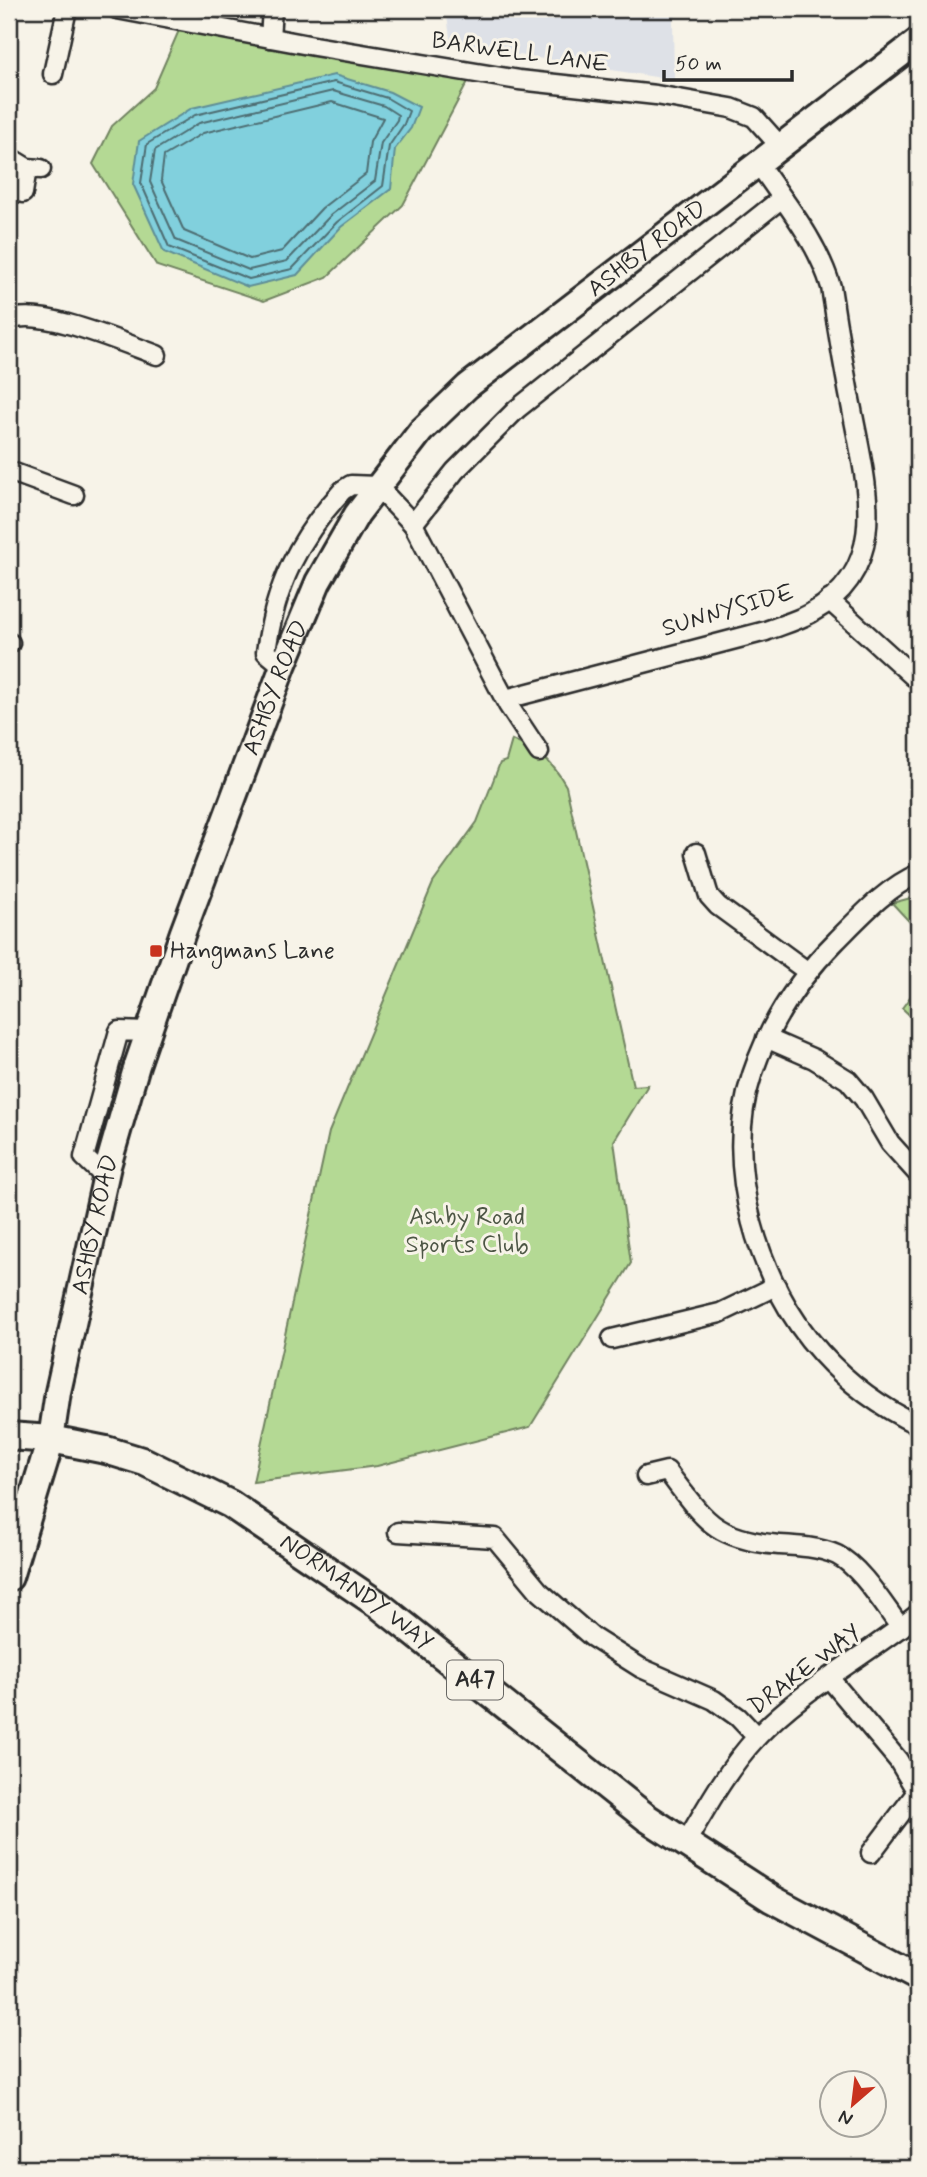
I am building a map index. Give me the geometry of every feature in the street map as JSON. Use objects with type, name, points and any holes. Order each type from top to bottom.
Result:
[{"type":"main road","name":"ASHBY ROAD","points":[[9,1577],[51,1439],[58,1392],[106,1178],[147,1032],[283,666],[318,582],[357,514],[421,431],[468,386],[918,41]]},
{"type":"main road","name":"NORMANDY WAY","points":[[9,1436],[51,1439],[106,1450],[145,1462],[230,1504],[379,1605],[647,1818],[772,1899],[918,1977]]},
{"type":"street","points":[[52,74],[67,9]]},
{"type":"street","name":"BARWELL LANE","points":[[117,9],[519,80],[656,95],[731,108],[754,117],[779,146]]},
{"type":"street","points":[[270,38],[272,9]]},
{"type":"street","points":[[9,157],[34,169],[23,193]]},
{"type":"street","name":"SUNNYSIDE","points":[[506,699],[766,631],[810,613],[829,600],[838,592],[860,559],[869,524],[867,487],[831,287],[823,262],[758,163]]},
{"type":"street","points":[[413,524],[455,471],[517,409],[782,198]]},
{"type":"street","points":[[9,321],[15,317],[33,316],[69,324],[157,355]]},
{"type":"street","points":[[9,471],[74,495]]},
{"type":"street","points":[[283,666],[266,652],[277,596],[302,541],[343,490],[351,485],[377,486],[413,524],[523,730],[539,752]]},
{"type":"street","points":[[829,600],[914,677]]},
{"type":"street","points":[[696,853],[709,896],[718,906],[808,972]]},
{"type":"street","points":[[917,1422],[881,1404],[849,1380],[821,1353],[800,1326],[776,1286],[751,1222],[741,1150],[744,1108],[749,1087],[773,1023],[808,972],[873,906],[918,874]]},
{"type":"street","points":[[766,1038],[814,1059],[848,1080],[864,1099],[890,1143],[918,1174]]},
{"type":"street","points":[[612,1339],[720,1313],[776,1286]]},
{"type":"street","points":[[646,1476],[667,1471],[704,1518],[733,1537],[821,1550],[837,1555],[855,1569],[901,1628]]},
{"type":"street","points":[[398,1532],[495,1538],[540,1591],[592,1637],[640,1668],[726,1708],[757,1737]]},
{"type":"street","name":"DRAKE WAY","points":[[685,1844],[727,1777],[757,1737],[791,1706],[918,1614]]},
{"type":"street","points":[[830,1679],[898,1760],[918,1792],[871,1853]]},
{"type":"shaded area","points":[[446,9],[682,9],[673,20],[674,80],[451,44]]},
{"type":"green space","points":[[183,21],[473,72],[403,205],[327,277],[264,301],[157,266],[93,164],[112,126],[154,88]]},
{"type":"green space","name":"Ashby Road Sports Club","points":[[512,740],[544,757],[566,786],[633,1086],[648,1085],[614,1141],[631,1263],[530,1427],[377,1466],[253,1482],[329,1132],[433,883],[477,822],[500,763],[506,761]]},
{"type":"green space","points":[[918,896],[918,931],[892,903]]},
{"type":"green space","points":[[918,986],[918,1023],[902,1008]]},
{"type":"water","points":[[334,75],[390,92],[419,107],[411,128],[395,149],[391,189],[341,227],[297,275],[248,287],[164,252],[133,184],[139,141],[192,108]]},
{"type":"place","name":"Hangmans Lane","points":[[156,951]]}]
